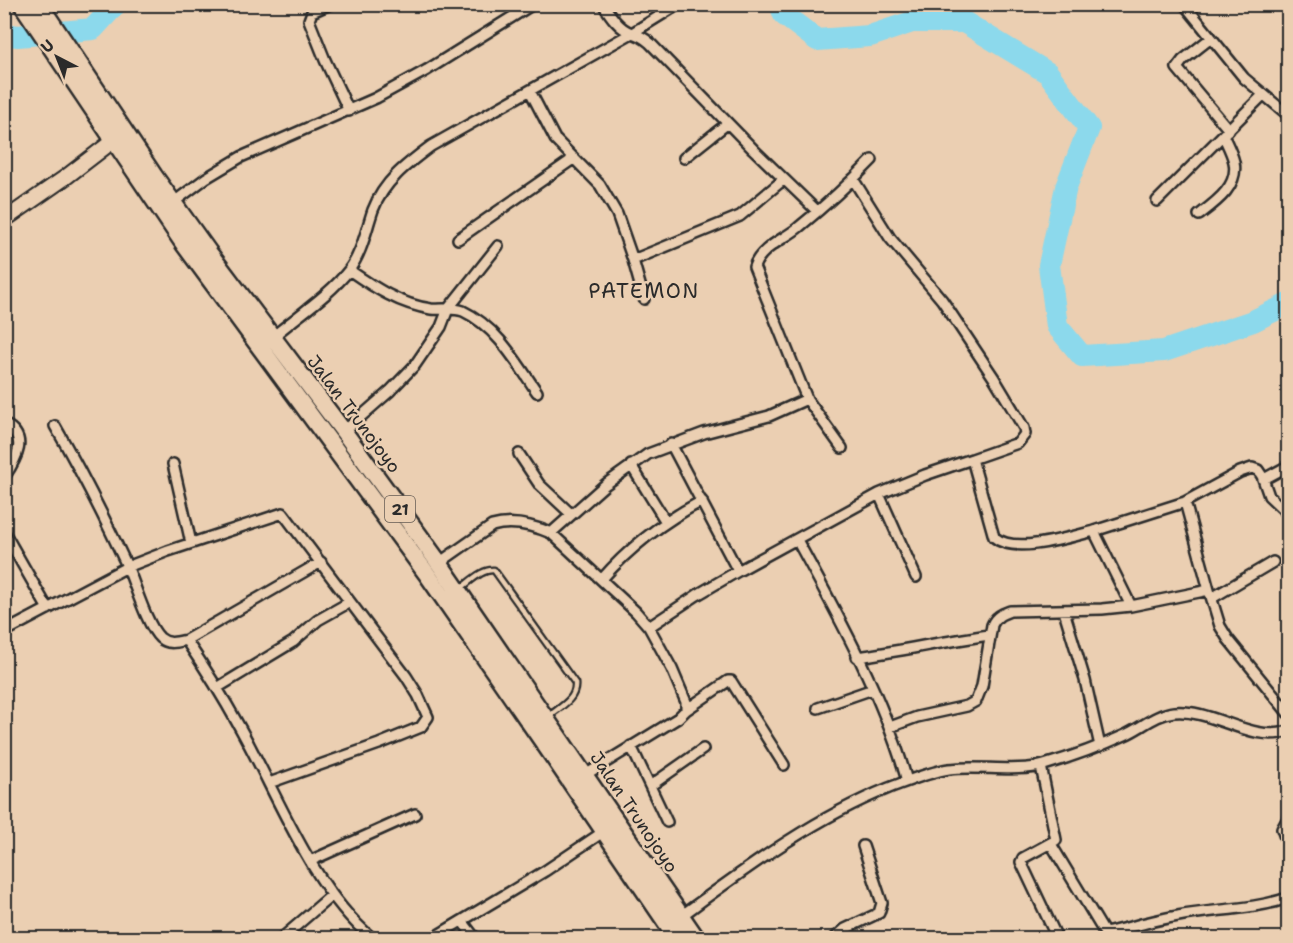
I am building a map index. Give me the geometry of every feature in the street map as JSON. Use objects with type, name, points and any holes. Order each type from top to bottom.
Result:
[{"type":"highway","name":"Jalan Trunojoyo","points":[[22,4],[39,13],[90,90],[113,141],[167,207],[337,436],[451,595],[611,827],[677,939]]},
{"type":"highway","name":"Jalan Trunojoyo","points":[[337,436],[439,563],[451,595]]},
{"type":"highway","name":"Jalan Trunojoyo","points":[[540,723],[585,775],[611,827],[681,916],[696,939]]},
{"type":"main road","points":[[4,220],[113,141]]},
{"type":"street","points":[[330,4],[312,12],[309,20],[349,111]]},
{"type":"street","points":[[167,207],[241,157],[349,111],[428,70],[532,4]]},
{"type":"street","points":[[603,4],[620,26],[643,36],[650,42],[783,180],[817,211]]},
{"type":"street","points":[[267,342],[349,270],[382,191],[402,168],[431,146],[632,33],[679,4]]},
{"type":"street","points":[[1184,4],[1244,78],[1288,115]]},
{"type":"street","points":[[1199,215],[1222,196],[1233,180],[1234,162],[1226,132],[1177,68],[1183,60],[1211,38]]},
{"type":"street","points":[[530,91],[555,139],[600,185],[621,224],[644,299]]},
{"type":"street","points":[[1157,201],[1263,95]]},
{"type":"street","points":[[684,158],[728,123]]},
{"type":"street","points":[[458,239],[573,159]]},
{"type":"street","points":[[842,448],[807,399],[754,267],[757,260],[768,249],[817,211],[872,160]]},
{"type":"street","points":[[649,627],[738,571],[879,494],[925,475],[1018,443],[1025,435],[1024,428],[994,378],[942,300],[890,238],[854,179]]},
{"type":"street","points":[[633,260],[740,216],[783,180]]},
{"type":"street","points":[[337,436],[382,398],[415,365],[441,327],[448,309],[498,246]]},
{"type":"street","points":[[349,270],[392,298],[430,309],[464,312],[494,333],[537,392]]},
{"type":"street","points":[[551,533],[631,465],[671,444],[769,416],[807,399]]},
{"type":"street","points":[[4,424],[18,438],[19,449],[4,476]]},
{"type":"street","points":[[55,426],[84,476],[128,567],[155,633],[163,640],[171,643],[186,640],[321,562]]},
{"type":"street","points":[[671,444],[738,571]]},
{"type":"street","points":[[519,454],[539,484],[571,514]]},
{"type":"street","points":[[972,459],[991,531],[999,541],[1005,543],[1032,544],[1094,531],[1185,502],[1248,468],[1255,468],[1264,479],[1269,496],[1288,514]]},
{"type":"street","points":[[173,464],[191,543]]},
{"type":"street","points":[[631,465],[666,522]]},
{"type":"street","points":[[1264,479],[1288,466]]},
{"type":"street","points":[[879,494],[916,577]]},
{"type":"street","points":[[602,579],[632,548],[666,522],[702,501]]},
{"type":"street","points":[[1185,502],[1220,626],[1288,713]]},
{"type":"street","points":[[4,632],[128,567],[191,543],[283,513],[412,685],[427,711],[428,718],[421,727],[269,783]]},
{"type":"street","points":[[439,563],[492,526],[502,523],[537,527],[551,533],[602,579],[649,627],[672,669],[686,702],[686,710]]},
{"type":"street","points":[[1094,531],[1131,606]]},
{"type":"street","points":[[4,532],[48,609]]},
{"type":"street","points":[[796,540],[873,689],[890,727],[907,781]]},
{"type":"street","points":[[890,727],[917,717],[967,706],[976,701],[982,686],[994,621],[1003,613],[1131,606],[1211,594],[1273,562]]},
{"type":"street","points":[[216,688],[294,642],[304,630],[318,620],[350,602]]},
{"type":"street","points":[[1064,611],[1085,680],[1100,746]]},
{"type":"street","points":[[857,657],[990,635]]},
{"type":"street","points":[[186,640],[239,725],[310,861],[344,912],[372,939]]},
{"type":"street","points":[[585,775],[678,718],[728,681],[731,681],[784,765]]},
{"type":"street","points":[[818,708],[873,689]]},
{"type":"street","points":[[681,916],[801,832],[866,797],[907,781],[950,769],[1041,766],[1100,746],[1162,715],[1173,712],[1196,714],[1269,734],[1288,731]]},
{"type":"street","points":[[631,746],[667,822]]},
{"type":"street","points":[[650,786],[704,749]]},
{"type":"street","points":[[1041,766],[1056,837],[1052,844],[1023,858],[1021,862],[1057,939]]},
{"type":"street","points":[[310,861],[415,814]]},
{"type":"street","points":[[1288,818],[1282,829],[1288,846]]},
{"type":"street","points":[[432,939],[545,871],[611,827]]},
{"type":"street","points":[[1052,844],[1107,936],[1179,915],[1234,910],[1271,904],[1288,898]]},
{"type":"street","points":[[835,939],[845,929],[876,915],[882,909],[863,846]]},
{"type":"street","points":[[282,939],[332,895]]},
{"type":"street","points":[[462,921],[475,939]]},
{"type":"lane","points":[[451,595],[483,572],[489,569],[494,570],[575,683],[574,695],[540,723]]},
{"type":"waterway","points":[[4,34],[18,36],[93,29],[116,4]]},
{"type":"waterway","points":[[780,4],[784,15],[817,40],[870,36],[912,22],[964,22],[1048,73],[1089,128],[1066,187],[1049,265],[1057,326],[1082,356],[1164,351],[1253,321],[1288,304]]},
{"type":"district","name":"PATEMON","points":[[644,291]]}]
